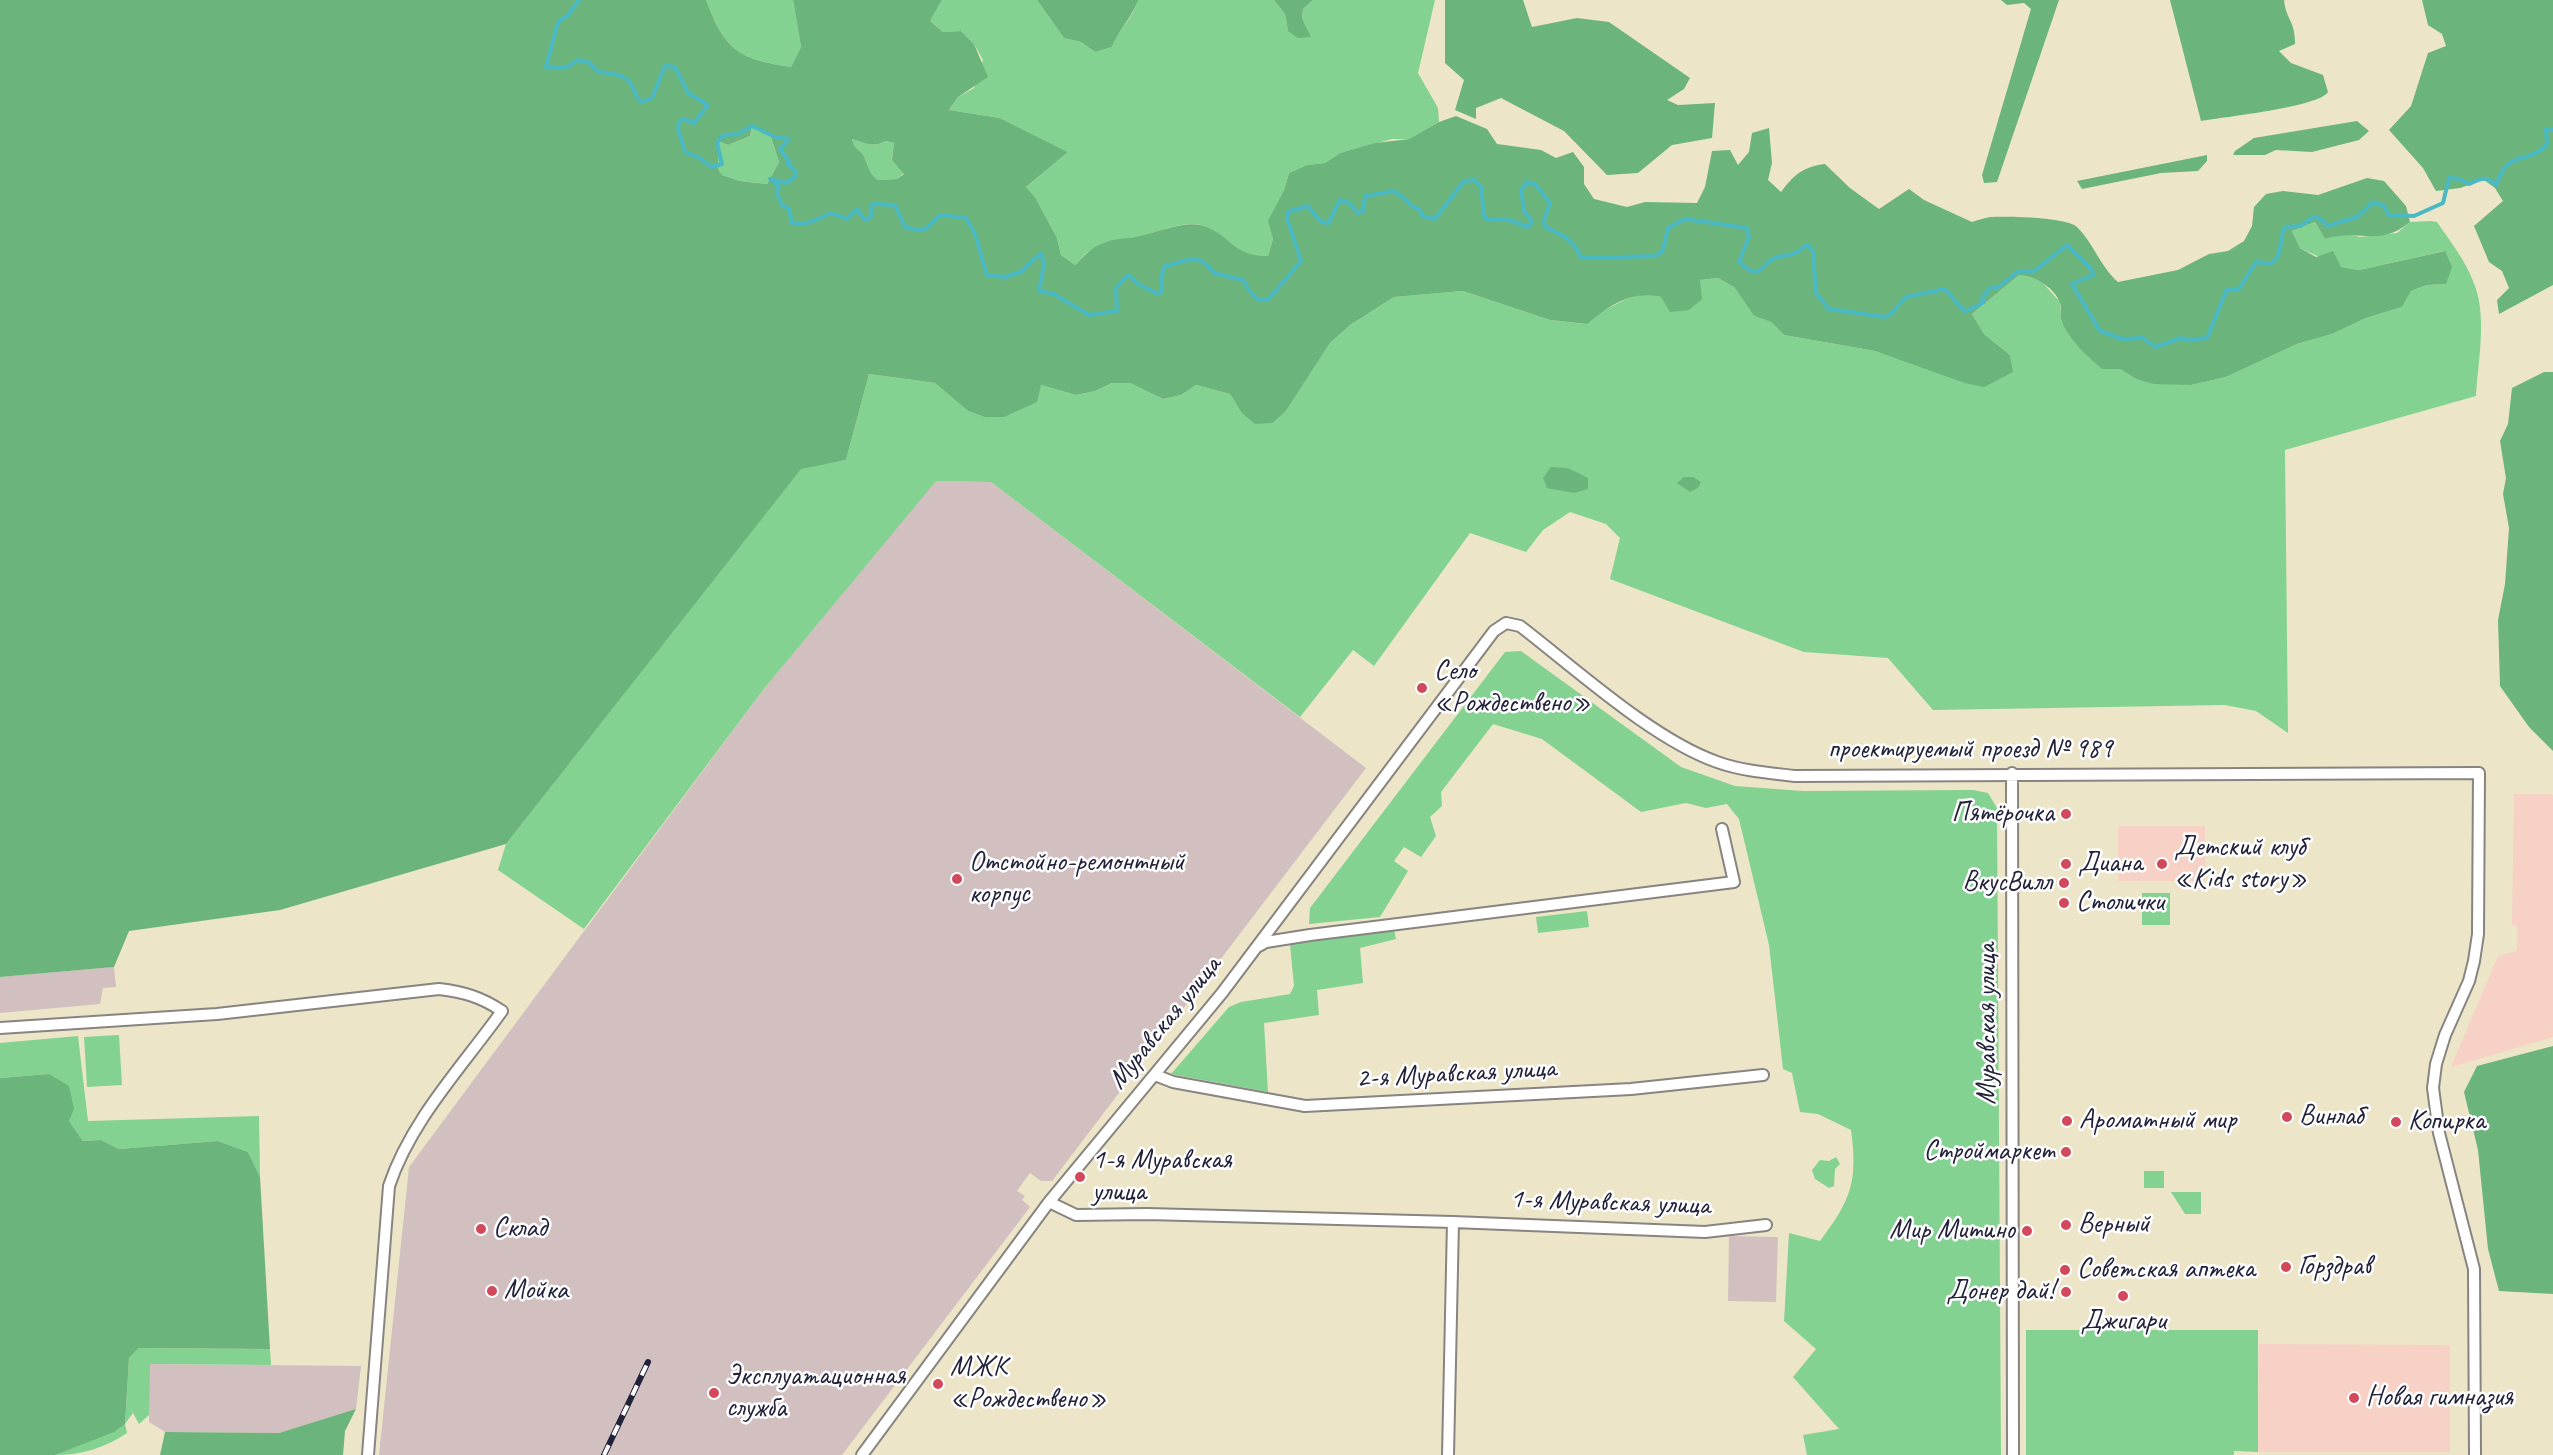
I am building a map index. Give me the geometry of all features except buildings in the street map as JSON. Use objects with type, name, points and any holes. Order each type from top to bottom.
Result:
[{"type":"street","name":"проектируемый проезд № 989","points":[[1506,623],[1520,626],[1642,720],[1682,746],[1718,762],[1754,772],[1795,776],[2012,773],[2479,773],[2478,934],[2469,981],[2445,1035],[2436,1064],[2433,1088],[2439,1133],[2474,1269],[2475,1455]]},
{"type":"street","name":"Муравская улица","points":[[862,1455],[1049,1202],[1155,1076],[1255,948],[1494,631],[1506,623]]},
{"type":"street","name":"Муравская улица","points":[[2012,773],[2013,1455]]},
{"type":"street","points":[[1255,948],[1266,942],[1288,938],[1734,882],[1722,829]]},
{"type":"street","points":[[0,1028],[217,1014],[439,988],[483,998],[502,1011],[419,1123],[399,1158],[389,1186],[368,1455]]},
{"type":"street","name":"2-я Муравская улица","points":[[1155,1076],[1173,1082],[1305,1106],[1630,1089],[1763,1075]]},
{"type":"street","name":"1-я Муравская улица","points":[[1049,1202],[1076,1215],[1147,1214],[1453,1222],[1705,1232],[1766,1225]]},
{"type":"street","points":[[1448,1455],[1453,1222]]},
{"type":"shaded area","points":[[935,481],[991,482],[1366,768],[1052,1181],[1041,1181],[1030,1173],[1017,1191],[1025,1196],[1022,1200],[1030,1207],[842,1455],[379,1455],[409,1167],[763,690]]},
{"type":"shaded area","points":[[2514,794],[2552,794],[2553,797],[2553,1037],[2451,1067],[2498,956],[2517,951],[2517,926],[2512,925]]},
{"type":"shaded area","name":"Детский клуб «Kids story»","points":[[2118,826],[2205,826],[2205,881],[2118,881]]},
{"type":"shaded area","points":[[114,967],[116,987],[103,988],[100,1004],[0,1013],[0,977]]},
{"type":"shaded area","points":[[1729,1236],[1778,1237],[1776,1302],[1728,1301]]},
{"type":"shaded area","name":"Новая гимназия","points":[[2259,1344],[2450,1345],[2450,1452],[2258,1452]]},
{"type":"shaded area","points":[[149,1364],[361,1366],[356,1409],[279,1433],[165,1432],[149,1422]]},
{"type":"green space","points":[[0,0],[706,0],[720,31],[736,50],[758,60],[791,67],[801,47],[793,0],[942,0],[930,21],[943,32],[961,31],[974,44],[988,77],[958,97],[949,110],[1000,118],[1068,152],[1026,187],[1035,197],[1057,238],[1061,255],[1075,265],[1091,249],[1108,241],[1190,224],[1207,227],[1247,253],[1268,256],[1273,239],[1268,221],[1284,190],[1289,173],[1307,165],[1325,163],[1340,153],[1375,143],[1409,139],[1439,122],[1456,116],[1487,129],[1497,144],[1541,150],[1556,158],[1573,152],[1584,167],[1584,184],[1594,199],[1627,207],[1645,202],[1697,203],[1705,187],[1712,151],[1730,150],[1738,165],[1749,152],[1752,133],[1769,128],[1772,163],[1768,180],[1781,192],[1799,173],[1810,167],[1825,164],[1850,188],[1879,209],[1909,189],[1924,200],[1972,222],[1990,217],[2061,221],[2077,227],[2106,269],[2118,282],[2178,270],[2209,254],[2228,251],[2244,241],[2252,226],[2254,207],[2266,194],[2283,191],[2318,195],[2367,178],[2384,181],[2406,206],[2410,222],[2399,230],[2378,236],[2348,235],[2325,239],[2315,222],[2292,231],[2300,248],[2316,257],[2333,251],[2341,267],[2359,270],[2445,251],[2452,267],[2446,284],[2427,285],[2411,291],[2402,307],[2366,318],[2332,334],[2297,344],[2226,377],[2191,385],[2154,384],[2136,379],[2120,369],[2102,369],[2074,342],[2065,329],[2061,320],[2060,303],[2054,292],[2037,280],[2019,275],[1972,314],[1984,334],[2010,355],[2013,372],[1984,387],[1965,383],[1875,351],[1784,335],[1771,322],[1754,316],[1734,287],[1718,278],[1700,280],[1702,299],[1689,310],[1670,312],[1661,297],[1640,296],[1621,301],[1587,324],[1550,320],[1463,291],[1394,297],[1350,325],[1330,343],[1286,411],[1273,423],[1255,424],[1241,412],[1230,394],[1196,385],[1181,395],[1163,399],[1130,383],[1112,383],[1095,391],[1076,395],[1041,385],[1037,402],[1004,417],[985,417],[968,411],[935,383],[869,374],[846,460],[801,469],[506,844],[280,910],[129,931],[114,967],[0,977]],"holes":[[[752,126],[770,134],[779,162],[767,184],[740,181],[722,175],[718,169],[718,141],[728,145],[750,136]],[[852,139],[869,144],[886,141],[894,143],[892,160],[904,174],[897,179],[878,180],[871,173],[864,156]]]},
{"type":"green space","points":[[706,0],[793,0],[801,47],[791,67],[758,60],[736,50],[720,31]]},
{"type":"green space","points":[[942,0],[1037,0],[1064,38],[1081,42],[1095,52],[1112,47],[1138,0],[1274,0],[1285,14],[1288,31],[1302,19],[1303,9],[1313,0],[1435,0],[1418,73],[1438,108],[1439,122],[1409,139],[1392,139],[1340,153],[1325,163],[1307,165],[1289,173],[1284,190],[1269,221],[1273,239],[1268,256],[1247,253],[1207,227],[1190,224],[1105,244],[1086,253],[1075,265],[1061,255],[1057,238],[1035,197],[1026,187],[1068,152],[1000,118],[949,110],[958,97],[974,88],[983,60],[974,44],[961,31],[943,32],[930,21]]},
{"type":"green space","points":[[1037,0],[1138,1],[1112,47],[1095,52],[1081,42],[1064,38]]},
{"type":"green space","points":[[1274,0],[1313,0],[1303,9],[1302,19],[1311,37],[1298,38],[1288,31],[1285,14]]},
{"type":"green space","points":[[1445,0],[1523,0],[1532,27],[1577,18],[1609,22],[1690,78],[1684,89],[1667,100],[1678,105],[1715,103],[1712,138],[1672,145],[1638,173],[1607,175],[1564,131],[1501,98],[1476,108],[1476,119],[1455,110],[1464,80],[1445,63]]},
{"type":"green space","points":[[2001,0],[2059,0],[1997,182],[1984,183],[1982,175],[2031,9],[2024,3],[2007,5]]},
{"type":"green space","points":[[2170,0],[2284,0],[2294,30],[2295,44],[2279,51],[2291,63],[2323,75],[2328,92],[2321,97],[2290,107],[2201,121]]},
{"type":"green space","points":[[2422,0],[2553,0],[2553,285],[2499,314],[2497,300],[2509,288],[2502,271],[2489,262],[2474,226],[2503,201],[2495,188],[2484,180],[2460,188],[2436,191],[2423,168],[2389,130],[2411,106],[2428,53],[2446,46],[2442,34],[2428,25]]},
{"type":"green space","points":[[2357,121],[2369,131],[2359,140],[2312,152],[2276,150],[2265,155],[2233,155],[2235,151],[2254,138]]},
{"type":"green space","points":[[752,126],[770,134],[779,162],[767,184],[740,181],[722,175],[718,169],[718,141],[728,145],[750,136]]},
{"type":"green space","points":[[852,139],[869,144],[886,141],[894,143],[892,160],[904,173],[897,179],[878,180],[871,173],[864,156],[854,145]]},
{"type":"green space","points":[[2207,155],[2207,161],[2198,171],[2161,173],[2082,189],[2077,181]]},
{"type":"green space","points":[[2315,222],[2325,239],[2342,233],[2360,237],[2397,233],[2410,222],[2437,222],[2457,251],[2470,273],[2478,294],[2481,338],[2476,396],[2285,450],[2288,733],[2256,711],[2225,705],[1933,710],[1888,658],[1804,652],[1610,579],[1620,538],[1606,524],[1570,512],[1543,530],[1526,552],[1470,533],[1374,666],[1353,650],[1300,717],[991,482],[936,481],[763,690],[584,929],[498,870],[506,844],[801,468],[846,460],[869,374],[935,383],[968,411],[986,417],[1041,385],[1076,395],[1095,391],[1112,383],[1130,383],[1163,399],[1181,395],[1196,385],[1230,394],[1241,412],[1273,423],[1286,411],[1330,343],[1350,325],[1394,297],[1463,291],[1550,320],[1586,324],[1601,312],[1626,299],[1644,293],[1661,297],[1700,280],[1718,278],[1734,287],[1754,316],[1771,322],[1784,335],[1875,351],[1911,363],[2012,372],[2010,355],[1984,334],[1972,314],[2019,275],[2027,275],[2042,282],[2060,302],[2061,321],[2102,369],[2120,369],[2136,379],[2191,385],[2226,377],[2297,344],[2332,334],[2366,318],[2402,307],[2411,291],[2427,285],[2446,284],[2444,251],[2359,270],[2341,267],[2300,248],[2292,231]]},
{"type":"green space","points":[[2544,372],[2553,372],[2553,751],[2529,727],[2500,686],[2498,620],[2505,584],[2509,528],[2503,494],[2506,478],[2500,441],[2508,424],[2512,388]]},
{"type":"green space","points":[[1551,467],[1568,468],[1588,478],[1588,489],[1574,493],[1547,488],[1543,478]]},
{"type":"green space","points":[[1684,477],[1693,477],[1701,482],[1698,488],[1690,492],[1677,483]]},
{"type":"green space","points":[[1521,651],[1681,767],[1735,786],[1803,791],[1973,790],[1988,793],[1997,808],[2001,1455],[1807,1455],[1803,1435],[1839,1429],[1793,1377],[1816,1349],[1784,1321],[1789,1233],[1820,1241],[1839,1214],[1850,1190],[1852,1177],[1851,1130],[1818,1114],[1800,1112],[1792,1073],[1783,1069],[1769,945],[1739,819],[1727,804],[1706,808],[1686,803],[1641,812],[1542,739],[1493,724],[1441,792],[1442,806],[1430,817],[1436,836],[1421,857],[1404,847],[1394,861],[1408,871],[1380,917],[1309,924],[1310,908],[1505,652]]},
{"type":"green space","points":[[2142,893],[2170,893],[2170,925],[2142,925]]},
{"type":"green space","points":[[1587,911],[1589,927],[1538,933],[1536,917]]},
{"type":"green space","points":[[1394,930],[1396,939],[1360,948],[1363,983],[1317,990],[1319,1015],[1264,1023],[1268,1092],[1171,1074],[1229,1007],[1241,1002],[1290,994],[1294,986],[1290,944]]},
{"type":"green space","points":[[119,1035],[122,1085],[87,1087],[84,1037]]},
{"type":"green space","points":[[78,1036],[88,1121],[259,1116],[260,1177],[248,1152],[218,1141],[119,1149],[101,1140],[83,1141],[69,1121],[49,1074],[0,1078],[0,1043]]},
{"type":"green space","points":[[2553,1046],[2553,1294],[2499,1291],[2488,1249],[2478,1150],[2464,1092],[2477,1066]]},
{"type":"green space","points":[[49,1074],[69,1086],[74,1109],[69,1121],[83,1141],[101,1140],[119,1149],[218,1141],[248,1152],[260,1177],[270,1349],[139,1348],[129,1358],[125,1424],[114,1432],[55,1455],[0,1455],[0,1078]]},
{"type":"green space","points":[[1836,1157],[1840,1164],[1835,1169],[1834,1186],[1829,1188],[1815,1179],[1812,1170],[1820,1160],[1829,1161]]},
{"type":"green space","points":[[2144,1171],[2164,1171],[2164,1188],[2144,1188]]},
{"type":"green space","points":[[2171,1192],[2201,1192],[2201,1214],[2185,1214]]},
{"type":"green space","points":[[2026,1330],[2258,1330],[2258,1452],[2234,1451],[2234,1455],[2026,1455]]},
{"type":"green space","points":[[139,1348],[270,1349],[271,1365],[150,1364],[149,1415],[139,1424],[133,1413],[125,1424],[129,1358]]},
{"type":"green space","points":[[356,1409],[345,1431],[343,1455],[160,1455],[165,1432],[279,1433]]},
{"type":"green space","points":[[125,1424],[127,1433],[101,1447],[74,1454],[55,1455]]},
{"type":"waterway","points":[[579,0],[568,15],[558,22],[546,67],[565,68],[578,60],[588,62],[599,72],[624,77],[642,102],[652,98],[665,66],[675,67],[688,93],[708,105],[694,123],[683,119],[679,122],[678,128],[685,152],[700,158],[711,167],[722,164],[717,143],[723,135],[738,134],[752,126],[775,137],[789,139],[780,149],[790,163],[787,164],[796,171],[795,177],[786,183],[770,179],[779,187],[777,194],[782,205],[789,209],[792,223],[808,223],[831,213],[847,219],[857,209],[864,219],[868,219],[871,216],[871,206],[874,204],[895,205],[905,227],[919,230],[926,228],[941,215],[966,218],[975,234],[987,275],[1004,277],[1021,272],[1041,253],[1044,264],[1039,291],[1054,294],[1089,315],[1117,311],[1116,288],[1128,275],[1140,285],[1158,294],[1161,292],[1161,278],[1165,266],[1192,259],[1203,262],[1214,273],[1243,280],[1258,300],[1268,300],[1301,261],[1287,218],[1288,212],[1308,206],[1319,220],[1328,224],[1340,200],[1349,203],[1358,213],[1363,211],[1365,196],[1395,191],[1415,208],[1420,209],[1422,216],[1435,219],[1464,181],[1475,180],[1481,187],[1484,216],[1487,219],[1509,220],[1528,227],[1532,222],[1524,211],[1521,190],[1527,182],[1535,184],[1550,203],[1544,220],[1545,227],[1571,242],[1581,258],[1656,256],[1663,250],[1668,228],[1685,219],[1747,228],[1749,237],[1739,262],[1752,272],[1760,270],[1777,257],[1791,255],[1808,245],[1813,251],[1816,293],[1829,309],[1884,317],[1891,314],[1906,297],[1945,289],[1965,312],[1984,302],[1982,298],[1990,288],[1997,288],[2019,271],[2033,272],[2067,245],[2092,270],[2093,275],[2072,284],[2100,331],[2123,339],[2143,338],[2155,347],[2181,338],[2188,340],[2207,338],[2227,289],[2239,289],[2256,262],[2271,263],[2275,260],[2285,227],[2300,226],[2314,217],[2321,219],[2327,226],[2357,217],[2373,202],[2384,206],[2389,215],[2414,216],[2443,203],[2449,178],[2460,179],[2469,184],[2486,179],[2496,185],[2509,163],[2537,153],[2547,144],[2546,129],[2553,129]]},
{"type":"railway","points":[[604,1455],[648,1362]]},
{"type":"place","name":"Село «Рождествено»","points":[[1422,688]]},
{"type":"place","name":"Пятёрочка","points":[[2066,814]]},
{"type":"place","name":"Диана","points":[[2066,864]]},
{"type":"place","name":"Детский клуб «Kids story»","points":[[2162,864]]},
{"type":"place","name":"Отстойно-ремонтный корпус","points":[[957,879]]},
{"type":"place","name":"ВкусВилл","points":[[2064,883]]},
{"type":"place","name":"Столички","points":[[2064,903]]},
{"type":"place","name":"Винлаб","points":[[2287,1117]]},
{"type":"place","name":"Ароматный мир","points":[[2067,1121]]},
{"type":"place","name":"Копирка","points":[[2396,1122]]},
{"type":"place","name":"Строймаркет","points":[[2066,1152]]},
{"type":"place","name":"1-я Муравская улица","points":[[1080,1177]]},
{"type":"place","name":"Верный","points":[[2066,1225]]},
{"type":"place","name":"Склад","points":[[481,1229]]},
{"type":"place","name":"Мир Митино","points":[[2027,1231]]},
{"type":"place","name":"Горздрав","points":[[2286,1267]]},
{"type":"place","name":"Советская аптека","points":[[2065,1270]]},
{"type":"place","name":"Мойка","points":[[492,1291]]},
{"type":"place","name":"Донер дай!","points":[[2066,1292]]},
{"type":"place","name":"Джигари","points":[[2123,1296]]},
{"type":"place","name":"МЖК «Рождествено»","points":[[938,1384]]},
{"type":"place","name":"Эксплуатационная служба","points":[[714,1393]]},
{"type":"place","name":"Новая гимназия","points":[[2354,1398]]}]
